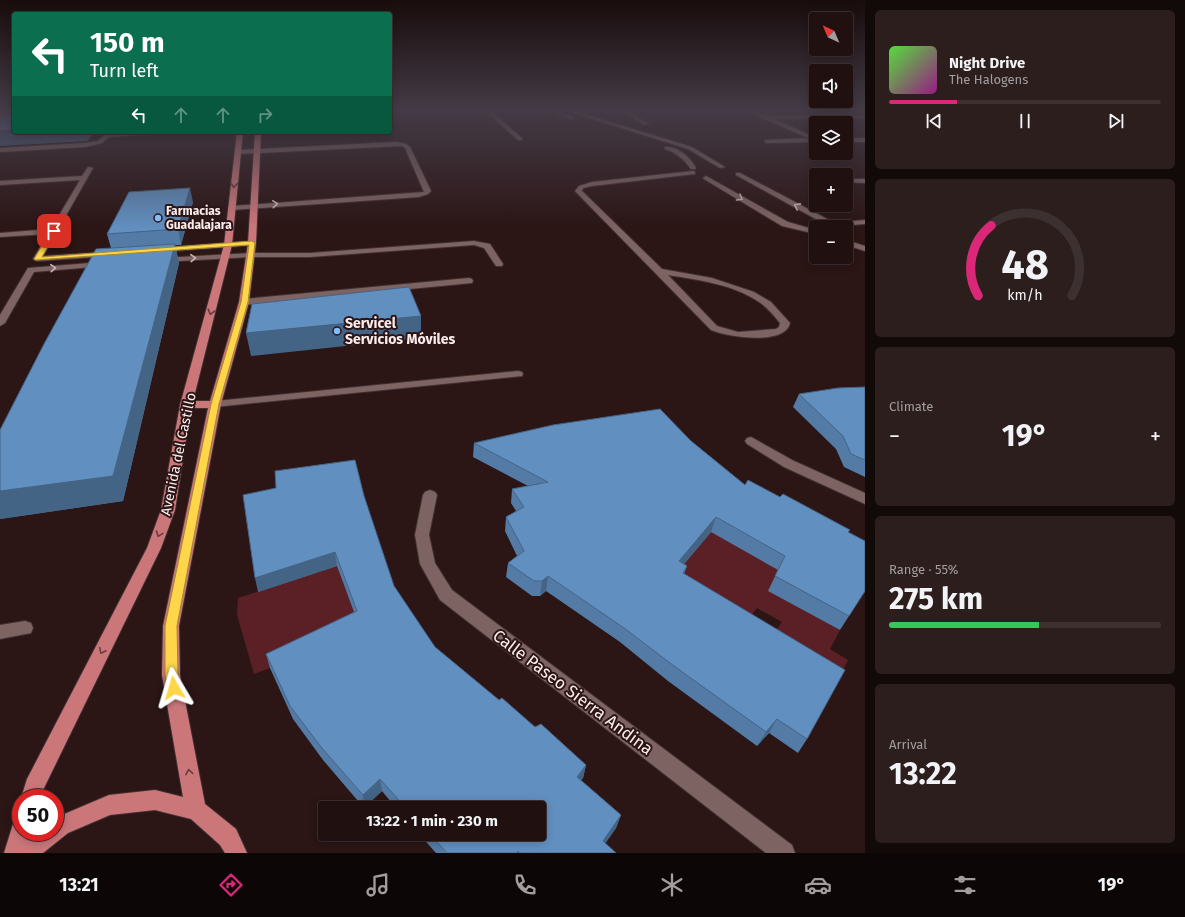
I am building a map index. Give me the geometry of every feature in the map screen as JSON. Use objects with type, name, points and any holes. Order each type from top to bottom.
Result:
[{"type":"main road","name":"Avenida del Castillo","points":[[196,810],[172,675],[171,626],[215,404],[244,302],[251,249],[257,151]]},
{"type":"main road","name":"Avenida del Castillo","points":[[33,789],[154,548],[168,510],[186,405],[227,251],[238,152]]},
{"type":"main road","points":[[186,405],[215,404]]},
{"type":"main road","points":[[64,825],[109,805],[155,800],[196,810],[228,837],[236,853]]},
{"type":"main road","points":[[15,853],[18,841]]},
{"type":"main road","points":[[25,853],[41,841]]},
{"type":"street","points":[[238,152],[291,150]]},
{"type":"street","points":[[232,208],[419,195],[426,193],[428,191],[408,150]]},
{"type":"street","points":[[672,150],[690,162],[694,169],[706,178],[785,224],[809,230]]},
{"type":"street","points":[[693,150],[722,167],[736,172],[735,177],[822,220]]},
{"type":"street","points":[[705,166],[722,167]]},
{"type":"street","points":[[90,168],[37,259],[115,253]]},
{"type":"street","points":[[659,271],[715,282],[755,295],[763,300],[785,323],[784,328],[779,332],[737,336],[714,328],[578,191],[582,187],[592,184],[694,169]]},
{"type":"street","points":[[0,183],[84,178]]},
{"type":"street","points":[[706,178],[725,180]]},
{"type":"street","points":[[853,181],[865,181]]},
{"type":"street","points":[[853,223],[865,222]]},
{"type":"street","points":[[0,235],[54,231]]},
{"type":"street","points":[[156,260],[251,249],[272,256],[310,255],[479,243],[487,246],[499,264]]},
{"type":"street","points":[[853,245],[865,249]]},
{"type":"street","points":[[147,251],[227,251],[251,249]]},
{"type":"street","points":[[75,266],[80,256]]},
{"type":"street","points":[[0,323],[31,270],[113,264]]},
{"type":"street","points":[[244,302],[469,281]]},
{"type":"street","points":[[0,306],[11,306]]},
{"type":"street","points":[[215,404],[518,374]]},
{"type":"street","points":[[752,441],[789,464],[865,499]]},
{"type":"street","name":"Calle Paseo Sierra Andina","points":[[430,495],[422,535],[428,564],[446,595],[784,853]]},
{"type":"street","points":[[0,632],[25,628]]},
{"type":"shaded area","points":[[586,489],[714,528],[779,571],[800,608],[840,630],[830,649],[848,660],[836,684],[770,638],[782,622],[757,608],[736,635]]},
{"type":"shaded area","points":[[337,566],[359,625],[270,668],[254,674],[237,615],[238,598]]},
{"type":"building","points":[[190,188],[178,229],[107,234],[129,192]]},
{"type":"building","points":[[175,244],[113,476],[0,491],[0,430],[44,344],[96,249]]},
{"type":"building","points":[[409,287],[421,316],[246,333],[252,304]]},
{"type":"building","points":[[865,387],[865,460],[851,454],[843,436],[799,394],[838,388]]},
{"type":"building","points":[[660,409],[691,441],[745,485],[748,480],[780,497],[783,494],[850,530],[848,532],[865,541],[865,591],[849,616],[775,576],[785,556],[716,517],[679,561],[687,566],[683,573],[845,670],[807,739],[777,719],[766,732],[624,628],[548,576],[542,581],[534,581],[508,563],[524,551],[506,517],[524,507],[512,489],[548,482],[474,443],[553,425]]},
{"type":"building","points":[[355,460],[364,496],[394,586],[435,647],[499,700],[502,698],[535,727],[541,724],[586,765],[577,777],[621,815],[603,841],[616,853],[520,853],[518,851],[517,853],[447,853],[436,841],[546,841],[546,801],[400,801],[380,779],[363,795],[321,747],[290,706],[266,654],[357,611],[335,552],[255,578],[243,495],[276,488],[275,471]]},
{"type":"place","name":"Farmacias Guadalajara","points":[[158,218]]},
{"type":"place","name":"Servicel Servicios Móviles","points":[[337,331]]},
{"type":"route","points":[[54,231],[37,259],[252,243],[244,302],[215,404],[171,626],[172,675],[174,688]]}]
